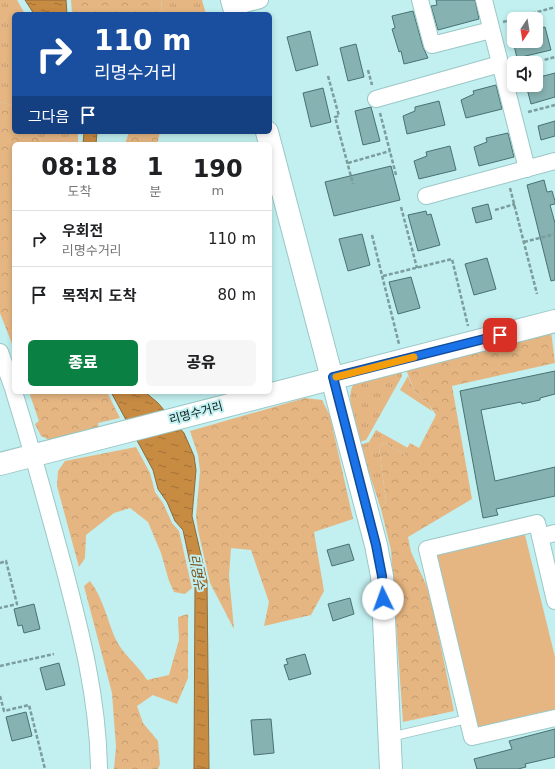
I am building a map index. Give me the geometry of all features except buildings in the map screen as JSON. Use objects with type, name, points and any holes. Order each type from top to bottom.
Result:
[{"type":"street","points":[[234,7],[260,0]]},
{"type":"street","points":[[420,0],[432,45],[491,30]]},
{"type":"street","points":[[484,0],[527,169]]},
{"type":"street","points":[[376,99],[500,64]]},
{"type":"street","points":[[272,151],[333,377],[376,545],[382,576],[391,769]]},
{"type":"street","points":[[426,196],[555,161]]},
{"type":"street","name":"리명수거리","points":[[272,393],[555,321]]},
{"type":"street","points":[[0,352],[12,386]]},
{"type":"street","points":[[15,394],[34,455],[85,649],[99,738],[99,769]]},
{"type":"street","name":"리명수거리","points":[[0,464],[269,394]]},
{"type":"street","points":[[555,601],[547,535],[536,523],[427,549],[472,737],[555,718]]},
{"type":"lane","points":[[389,737],[467,719]]},
{"type":"path","points":[[491,30],[499,23],[555,7]]},
{"type":"path","points":[[543,60],[555,57]]},
{"type":"path","points":[[368,70],[396,176]]},
{"type":"path","points":[[328,76],[339,116],[335,117],[353,184]]},
{"type":"path","points":[[514,116],[555,105]]},
{"type":"path","points":[[348,163],[390,151]]},
{"type":"path","points":[[507,174],[537,294]]},
{"type":"path","points":[[495,210],[515,204]]},
{"type":"path","points":[[402,207],[417,268]]},
{"type":"path","points":[[524,242],[555,234]]},
{"type":"path","points":[[372,235],[403,360]]},
{"type":"path","points":[[383,276],[452,259],[472,342]]},
{"type":"path","points":[[0,563],[6,561],[17,604],[0,608]]},
{"type":"path","points":[[0,666],[54,654]]},
{"type":"path","points":[[0,696],[4,711],[29,705],[45,769]]},
{"type":"green space","points":[[0,0],[17,0],[24,12],[12,12],[12,105],[0,102]]},
{"type":"green space","points":[[71,0],[162,0],[162,12],[72,12]]},
{"type":"green space","points":[[162,0],[202,0],[205,12],[162,12]]},
{"type":"green space","points":[[0,102],[12,105],[12,134],[37,134],[41,142],[12,142],[12,344],[0,313]]},
{"type":"green space","points":[[37,134],[78,134],[78,142],[41,142]]},
{"type":"green space","points":[[128,134],[160,134],[158,142],[126,142]]},
{"type":"green space","points":[[551,331],[555,363],[452,386],[472,499],[408,537],[411,552],[430,593],[454,711],[403,722],[391,550],[381,509],[386,501],[379,447],[384,443],[404,454],[410,443],[419,448],[436,415],[430,406],[415,392],[405,367]]},
{"type":"green space","points":[[400,368],[402,376],[366,440],[359,442],[350,402],[352,387],[356,381]]},
{"type":"green space","points":[[408,376],[415,392],[430,406],[432,411],[400,390]]},
{"type":"green space","points":[[30,394],[108,394],[120,418],[98,423],[99,429],[54,442],[41,436],[35,424],[39,421]]},
{"type":"green space","points":[[305,398],[322,400],[330,416],[353,519],[314,532],[324,591],[311,615],[264,626],[269,602],[251,550],[231,548],[229,576],[234,629],[210,583],[198,530],[196,517],[200,471],[198,455],[190,431]]},
{"type":"green space","points":[[376,430],[408,448],[404,454],[384,443],[379,447],[386,501],[381,509],[360,445],[369,442]]},
{"type":"green space","points":[[136,447],[150,473],[155,492],[163,503],[172,523],[179,531],[192,588],[185,594],[174,592],[169,581],[161,553],[148,522],[130,508],[114,513],[86,535],[85,558],[79,567],[57,486],[58,471],[65,461]]},
{"type":"green space","points":[[524,531],[555,657],[555,714],[479,733],[434,554]]},
{"type":"green space","points":[[90,581],[102,601],[118,644],[147,680],[169,675],[179,640],[178,617],[188,614],[188,678],[177,704],[153,695],[137,706],[143,723],[158,741],[160,764],[158,769],[114,769],[116,747],[112,693],[84,586]]},
{"type":"water","points":[[25,0],[66,0],[67,12],[33,12]]},
{"type":"water","points":[[84,134],[97,134],[96,142],[83,142]]},
{"type":"water","name":"리명수","points":[[112,394],[147,394],[158,403],[184,433],[194,456],[196,470],[192,516],[207,581],[209,769],[194,769],[195,587],[183,530],[175,521],[167,502],[158,489],[153,470]]},
{"type":"slow traffic","points":[[336,377],[414,357]]},
{"type":"route","points":[[383,599],[382,576],[376,545],[333,377],[500,335]]}]
